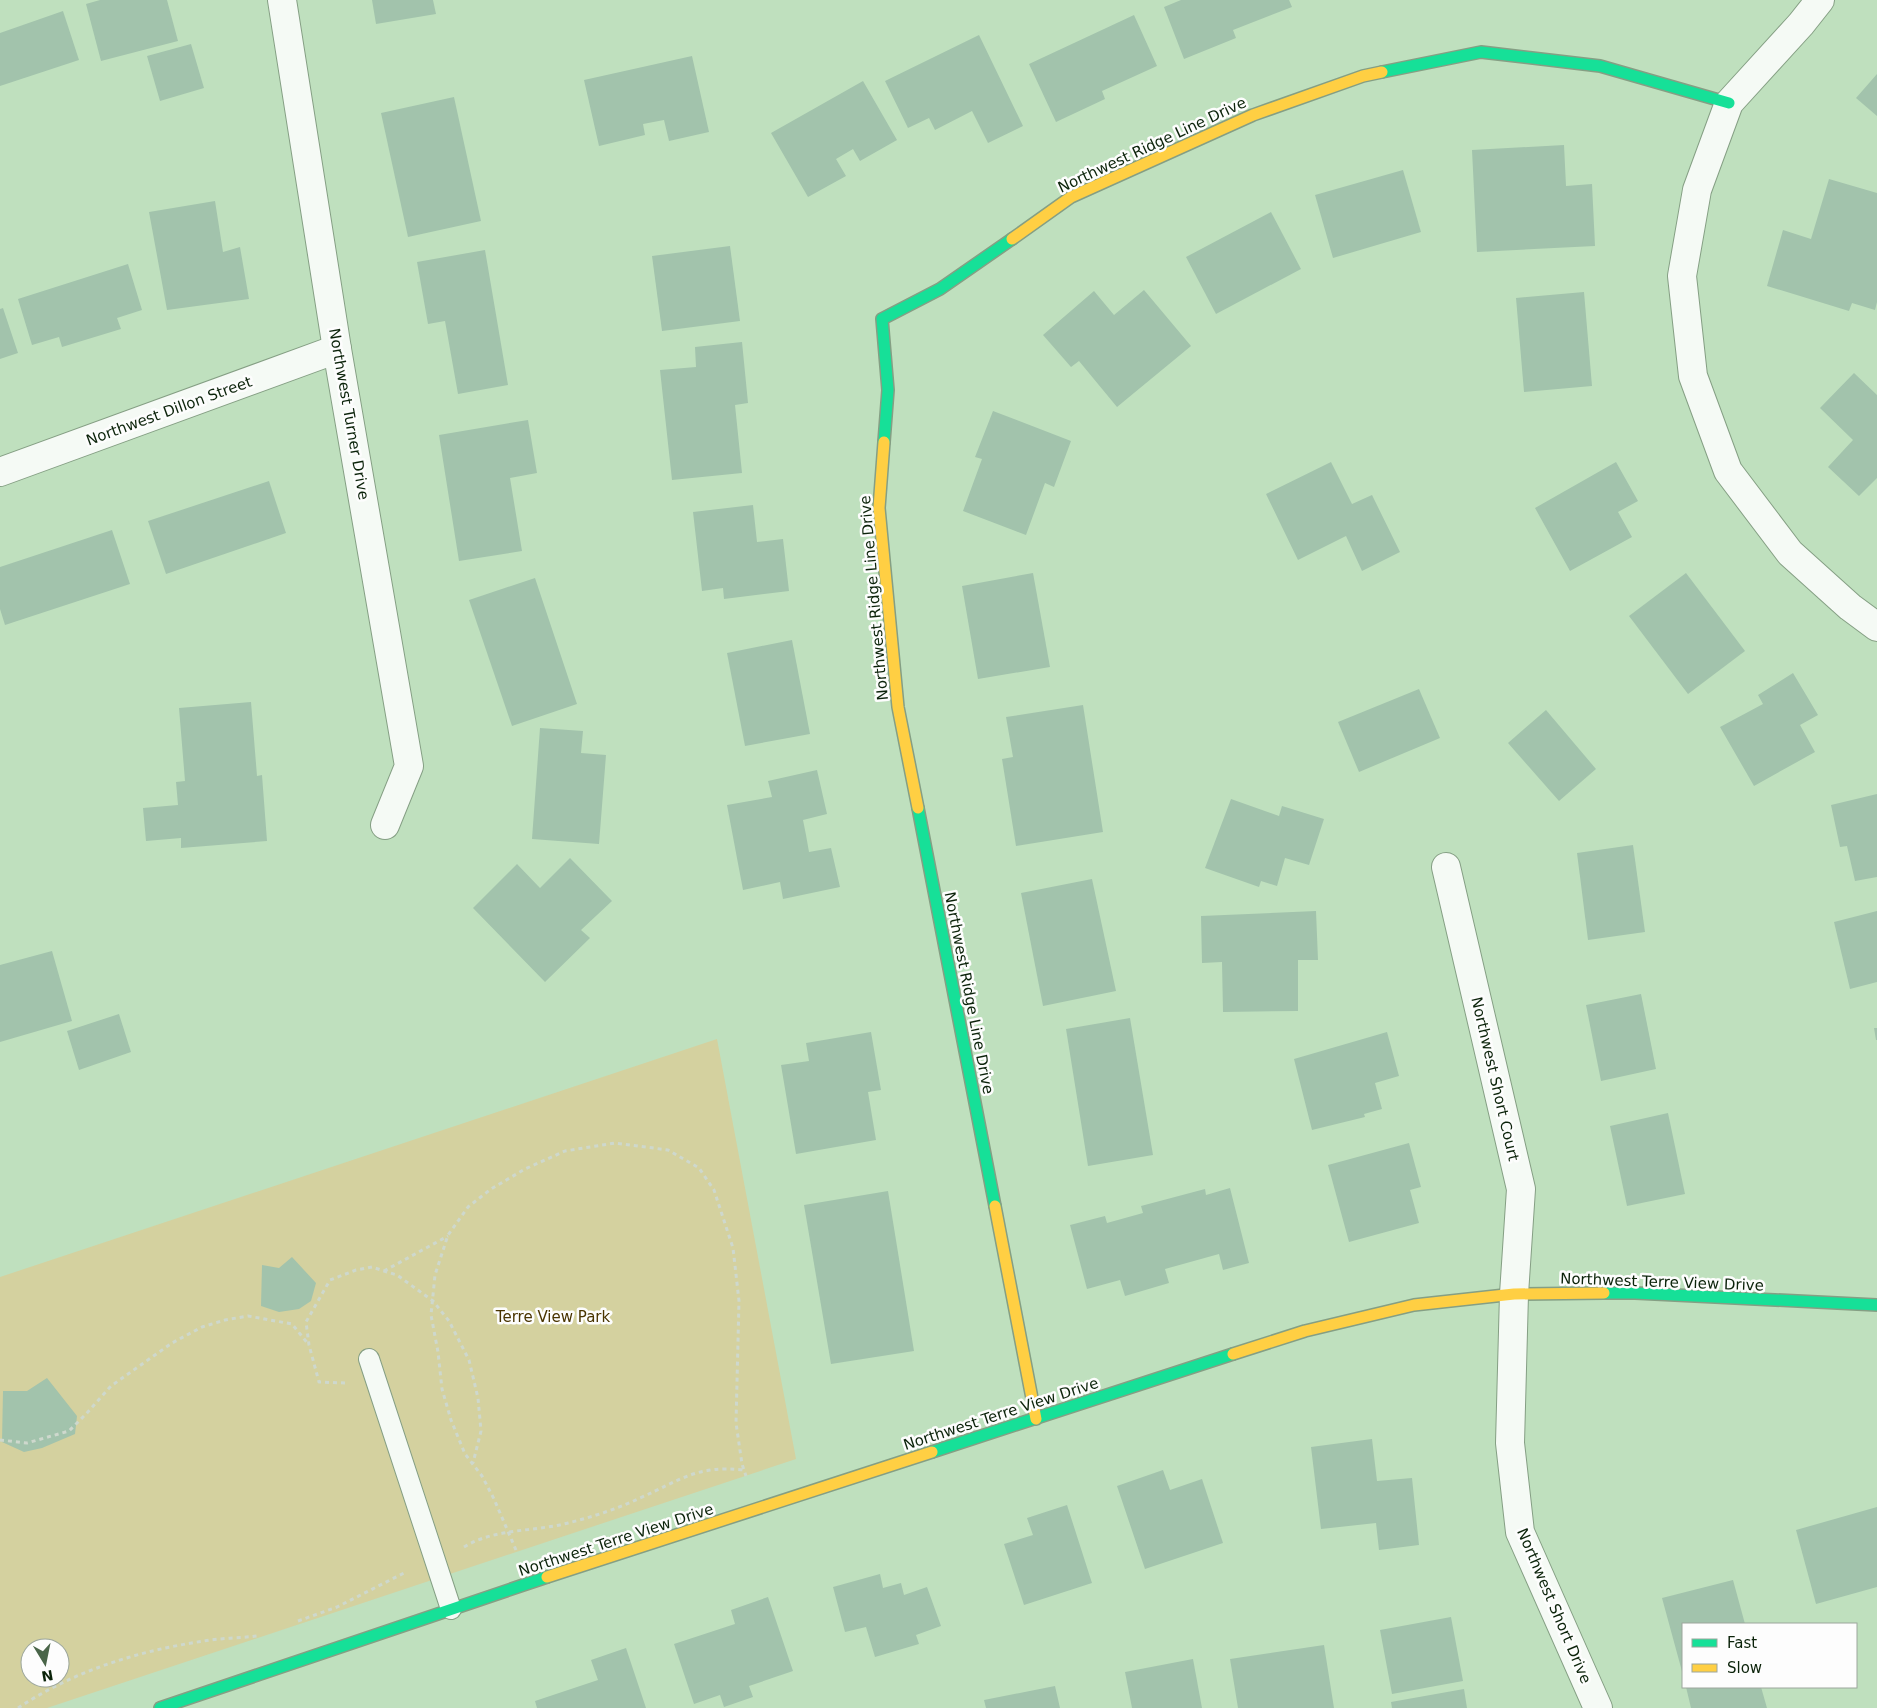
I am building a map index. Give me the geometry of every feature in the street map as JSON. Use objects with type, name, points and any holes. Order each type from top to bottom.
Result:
[{"type":"street","name":"Northwest Turner Drive","points":[[282,0],[338,349],[409,766],[385,824]]},
{"type":"street","points":[[1820,0],[1801,24],[1729,103],[1697,190],[1682,276],[1693,376],[1728,471],[1790,552],[1850,607],[1877,627]]},
{"type":"street","name":"Northwest Ridge Line Drive","points":[[1036,1419],[898,707],[879,508],[888,390],[882,319],[940,289],[1070,197],[1253,115],[1362,76],[1481,52],[1600,66],[1729,103]]},
{"type":"street","name":"Northwest Dillon Street","points":[[0,472],[338,349]]},
{"type":"street","name":"Northwest Short Court","points":[[1446,867],[1521,1189],[1514,1294]]},
{"type":"street","name":"Northwest Terre View Drive","points":[[160,1708],[451,1609],[1305,1331],[1414,1304],[1514,1294],[1635,1292],[1877,1305]]},
{"type":"street","name":"Northwest Short Drive","points":[[1514,1294],[1510,1443],[1520,1532],[1598,1708]]},
{"type":"lane","points":[[369,1358],[451,1609]]},
{"type":"path","points":[[529,1584],[509,1532],[482,1476],[465,1454],[451,1420],[442,1389],[431,1315],[435,1275],[448,1235],[468,1208],[491,1188],[565,1150],[615,1143],[668,1150],[700,1168],[714,1190],[733,1248],[739,1301],[736,1423],[744,1470],[757,1510]]},
{"type":"path","points":[[384,1271],[448,1235]]},
{"type":"path","points":[[0,1440],[28,1443],[69,1431],[111,1386],[144,1361],[202,1327],[248,1316],[292,1324],[310,1345]]},
{"type":"path","points":[[298,1622],[337,1606],[416,1568],[436,1563],[471,1542],[499,1533],[566,1524],[587,1518],[620,1507],[689,1474],[704,1470],[744,1470]]},
{"type":"path","points":[[18,1708],[68,1680],[124,1658],[153,1650],[206,1640],[260,1636]]},
{"type":"green space","name":"Terre View Park","points":[[717,1039],[796,1459],[47,1708],[0,1708],[0,1277]]},
{"type":"building","points":[[100,0],[167,0],[178,41],[101,61],[86,4]]},
{"type":"building","points":[[372,0],[433,0],[436,14],[376,24]]},
{"type":"building","points":[[1181,0],[1289,0],[1292,7],[1233,30],[1236,38],[1184,59],[1164,7]]},
{"type":"building","points":[[63,11],[79,60],[0,86],[0,33]]},
{"type":"building","points":[[1134,15],[1157,66],[1102,91],[1105,99],[1056,122],[1029,64]]},
{"type":"building","points":[[979,35],[1023,126],[988,143],[972,111],[935,130],[929,118],[908,128],[885,81]]},
{"type":"building","points":[[191,44],[204,88],[160,101],[147,56]]},
{"type":"building","points":[[692,56],[709,132],[669,141],[664,120],[643,124],[645,135],[599,146],[584,80]]},
{"type":"building","points":[[1877,74],[1877,116],[1856,98]]},
{"type":"building","points":[[863,81],[897,140],[860,161],[853,149],[836,159],[846,176],[808,197],[771,133]]},
{"type":"building","points":[[454,97],[481,221],[408,237],[381,113]]},
{"type":"building","points":[[1564,145],[1566,186],[1592,184],[1595,246],[1477,252],[1472,150]]},
{"type":"building","points":[[1403,170],[1421,232],[1333,258],[1315,195]]},
{"type":"building","points":[[1829,179],[1877,193],[1877,302],[1875,310],[1852,303],[1849,311],[1767,286],[1783,230],[1811,239]]},
{"type":"building","points":[[215,201],[223,252],[240,247],[249,299],[167,310],[149,212]]},
{"type":"building","points":[[1271,212],[1301,269],[1216,314],[1186,257]]},
{"type":"building","points":[[730,246],[740,321],[662,331],[652,256]]},
{"type":"building","points":[[485,250],[508,385],[458,394],[445,321],[428,324],[417,262]]},
{"type":"building","points":[[128,264],[142,310],[117,318],[121,329],[62,347],[59,337],[32,345],[18,299]]},
{"type":"building","points":[[1144,290],[1191,346],[1117,407],[1079,361],[1071,367],[1043,335],[1094,291],[1114,315]]},
{"type":"building","points":[[1584,292],[1592,386],[1524,392],[1516,298]]},
{"type":"building","points":[[3,308],[18,353],[0,359],[0,309]]},
{"type":"building","points":[[742,342],[748,403],[735,405],[742,473],[672,480],[660,370],[696,367],[695,347]]},
{"type":"building","points":[[1854,373],[1877,395],[1877,478],[1859,496],[1828,467],[1853,440],[1820,408]]},
{"type":"building","points":[[993,411],[1071,441],[1054,487],[1045,483],[1026,535],[963,511],[982,459],[975,457]]},
{"type":"building","points":[[528,420],[537,473],[510,478],[522,551],[459,561],[439,435]]},
{"type":"building","points":[[1331,462],[1352,504],[1372,495],[1400,552],[1362,571],[1346,536],[1298,560],[1266,494]]},
{"type":"building","points":[[1616,462],[1638,501],[1618,512],[1632,537],[1570,571],[1535,508]]},
{"type":"building","points":[[269,481],[286,533],[166,574],[148,521]]},
{"type":"building","points":[[753,505],[757,542],[783,539],[789,591],[724,599],[723,588],[702,591],[693,512]]},
{"type":"building","points":[[112,530],[130,584],[5,625],[0,609],[0,567]]},
{"type":"building","points":[[1033,573],[1050,667],[978,679],[962,586]]},
{"type":"building","points":[[1686,573],[1745,651],[1688,694],[1629,616]]},
{"type":"building","points":[[535,578],[577,704],[512,726],[469,600]]},
{"type":"building","points":[[792,640],[810,734],[745,746],[727,653]]},
{"type":"building","points":[[1793,673],[1818,715],[1800,725],[1815,752],[1754,786],[1720,727],[1763,704],[1758,695]]},
{"type":"building","points":[[1419,689],[1440,738],[1359,772],[1338,722]]},
{"type":"building","points":[[251,702],[257,776],[262,775],[267,841],[181,848],[181,838],[146,841],[143,808],[178,805],[176,782],[185,781],[179,708]]},
{"type":"building","points":[[1083,705],[1103,832],[1016,846],[1002,759],[1013,757],[1006,717]]},
{"type":"building","points":[[1546,710],[1596,769],[1559,801],[1508,743]]},
{"type":"building","points":[[540,728],[583,731],[581,753],[606,755],[599,844],[532,839]]},
{"type":"building","points":[[817,770],[827,814],[803,820],[809,852],[831,848],[840,887],[783,899],[780,882],[743,890],[727,805],[772,797],[768,781]]},
{"type":"building","points":[[1877,794],[1877,877],[1855,881],[1847,846],[1840,847],[1831,805]]},
{"type":"building","points":[[1231,799],[1279,816],[1282,806],[1324,819],[1309,865],[1285,858],[1277,886],[1261,881],[1259,887],[1205,868]]},
{"type":"building","points":[[1633,845],[1645,932],[1588,940],[1577,853]]},
{"type":"building","points":[[570,858],[612,901],[581,930],[590,938],[545,982],[473,908],[517,864],[540,888]]},
{"type":"building","points":[[1092,879],[1116,991],[1043,1006],[1021,893]]},
{"type":"building","points":[[1316,911],[1318,960],[1298,960],[1298,1011],[1223,1012],[1222,962],[1202,963],[1201,916]]},
{"type":"building","points":[[1877,911],[1877,982],[1850,989],[1834,922]]},
{"type":"building","points":[[52,951],[72,1021],[0,1042],[0,965]]},
{"type":"building","points":[[1641,994],[1656,1069],[1601,1081],[1586,1005]]},
{"type":"building","points":[[119,1014],[131,1052],[79,1070],[67,1031]]},
{"type":"building","points":[[1130,1018],[1153,1155],[1088,1166],[1066,1029]]},
{"type":"building","points":[[1874,1028],[1877,1028],[1877,1040],[1876,1040]]},
{"type":"building","points":[[871,1032],[881,1090],[868,1092],[876,1140],[796,1154],[781,1065],[809,1061],[806,1043]]},
{"type":"building","points":[[1387,1032],[1399,1076],[1375,1083],[1382,1109],[1364,1114],[1365,1117],[1312,1130],[1294,1059]]},
{"type":"building","points":[[1668,1113],[1685,1194],[1627,1206],[1610,1126]]},
{"type":"building","points":[[1409,1143],[1421,1187],[1410,1190],[1419,1223],[1349,1242],[1328,1165]]},
{"type":"building","points":[[1230,1188],[1249,1263],[1223,1270],[1219,1254],[1165,1269],[1169,1283],[1125,1296],[1120,1280],[1087,1289],[1070,1225],[1105,1216],[1107,1223],[1143,1213],[1141,1206],[1205,1189],[1206,1195]]},
{"type":"building","points":[[888,1191],[914,1351],[831,1364],[804,1205]]},
{"type":"building","points":[[292,1257],[316,1283],[311,1301],[299,1309],[279,1312],[261,1306],[262,1265],[279,1268]]},
{"type":"building","points":[[47,1378],[77,1416],[75,1434],[42,1448],[24,1452],[2,1442],[3,1391],[27,1391]]},
{"type":"building","points":[[1372,1439],[1377,1481],[1412,1478],[1419,1545],[1379,1550],[1376,1523],[1321,1529],[1311,1447]]},
{"type":"building","points":[[1163,1470],[1170,1490],[1202,1479],[1223,1543],[1145,1569],[1117,1486]]},
{"type":"building","points":[[1067,1505],[1092,1583],[1024,1605],[1004,1544],[1033,1535],[1027,1518]]},
{"type":"building","points":[[1877,1507],[1877,1587],[1816,1604],[1796,1530]]},
{"type":"building","points":[[880,1574],[883,1588],[901,1583],[904,1595],[927,1587],[941,1626],[916,1635],[919,1644],[875,1657],[866,1627],[845,1632],[833,1587]]},
{"type":"building","points":[[1733,1580],[1745,1623],[1682,1623],[1682,1671],[1662,1598]]},
{"type":"building","points":[[768,1597],[793,1671],[749,1686],[753,1697],[724,1707],[720,1695],[694,1704],[674,1644],[735,1624],[731,1610]]},
{"type":"building","points":[[1451,1617],[1463,1681],[1392,1694],[1380,1630]]},
{"type":"building","points":[[1324,1645],[1334,1708],[1238,1708],[1230,1659]]},
{"type":"building","points":[[626,1648],[646,1708],[537,1708],[535,1701],[598,1680],[591,1660]]},
{"type":"building","points":[[1193,1659],[1202,1708],[1132,1708],[1125,1672]]},
{"type":"building","points":[[1055,1686],[1060,1708],[986,1708],[984,1700]]},
{"type":"building","points":[[1686,1688],[1761,1688],[1767,1708],[1691,1708]]},
{"type":"building","points":[[1464,1689],[1467,1708],[1392,1708],[1391,1702]]},
{"type":"traffic: fast","points":[[1382,72],[1481,52],[1600,66],[1729,103]]},
{"type":"traffic: fast","points":[[884,442],[888,390],[882,319],[940,289],[1012,239]]},
{"type":"traffic: fast","points":[[918,808],[995,1206]]},
{"type":"traffic: fast","points":[[1604,1293],[1877,1305]]},
{"type":"traffic: fast","points":[[932,1452],[1233,1354]]},
{"type":"traffic: fast","points":[[160,1708],[547,1577]]},
{"type":"traffic: slow","points":[[1012,239],[1071,197],[1253,115],[1363,76],[1382,72]]},
{"type":"traffic: slow","points":[[884,442],[879,508],[898,707],[918,808]]},
{"type":"traffic: slow","points":[[995,1206],[1036,1419]]},
{"type":"traffic: slow","points":[[1233,1354],[1305,1331],[1414,1305],[1514,1294],[1604,1293]]},
{"type":"traffic: slow","points":[[547,1577],[932,1452]]}]
